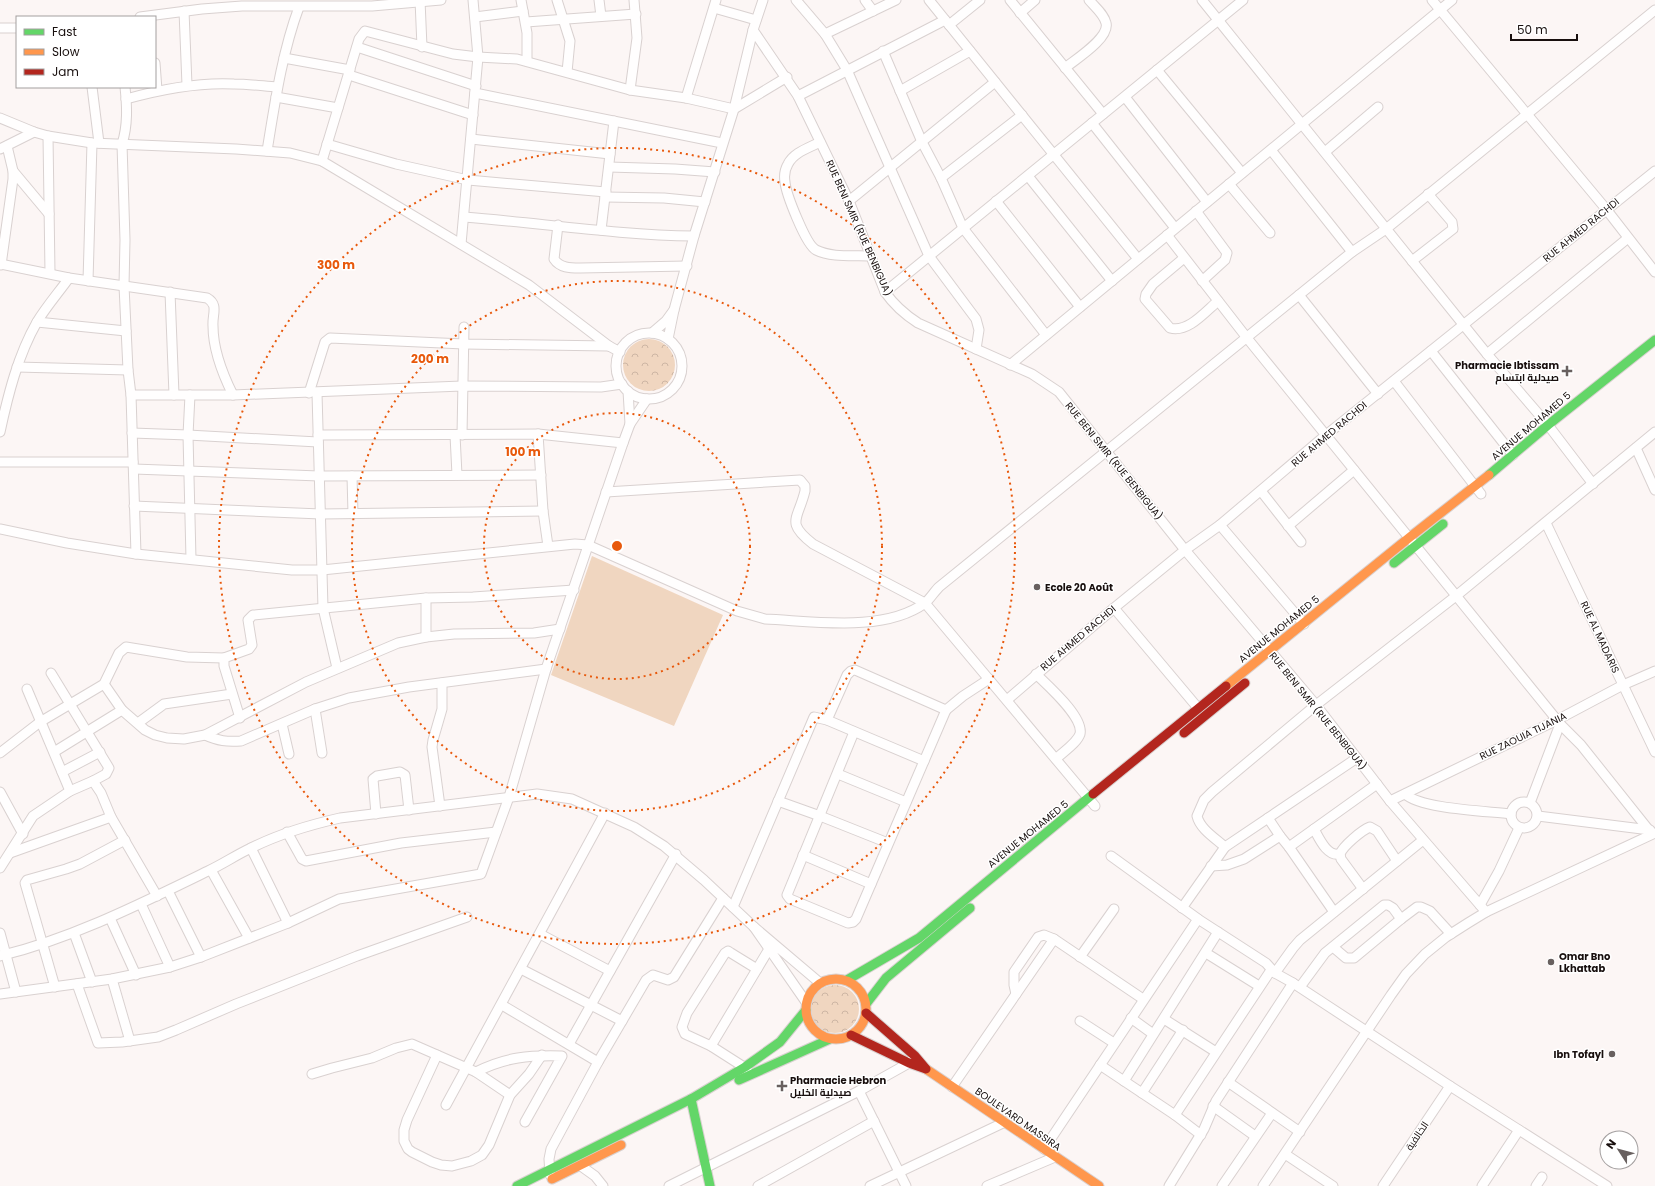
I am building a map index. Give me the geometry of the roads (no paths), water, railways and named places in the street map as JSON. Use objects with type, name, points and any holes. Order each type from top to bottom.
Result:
[{"type":"main road","name":"AVENUE MOHAMED 5","points":[[847,980],[919,938],[1198,708],[1274,657],[1304,624],[1410,537],[1479,492],[1513,455],[1548,425],[1655,340]]},
{"type":"main road","points":[[1388,568],[1451,517]]},
{"type":"main road","points":[[1175,740],[1252,678]]},
{"type":"main road","points":[[806,1006],[807,1018],[813,1029],[822,1036],[830,1039],[841,1039],[851,1035],[858,1030],[864,1022],[866,1009],[886,978],[979,900]]},
{"type":"main road","points":[[548,1181],[581,1166],[633,1138],[692,1103],[780,1042],[792,1029],[806,1006],[811,991],[820,983],[829,979],[838,978],[847,980],[860,990],[866,1009],[912,1059]]},
{"type":"main road","points":[[851,1035],[912,1059]]},
{"type":"main road","points":[[517,1186],[754,1073],[830,1039]]},
{"type":"main road","name":"BOULEVARD MASSIRA","points":[[912,1059],[1095,1185]]},
{"type":"main road","points":[[692,1103],[710,1186]]},
{"type":"street","points":[[151,16],[184,11],[242,6],[372,6],[441,0]]},
{"type":"street","points":[[461,244],[478,57],[473,0]]},
{"type":"street","points":[[521,0],[528,33],[527,61]]},
{"type":"street","points":[[557,0],[570,41],[567,72]]},
{"type":"street","points":[[599,0],[601,16]]},
{"type":"street","points":[[630,90],[637,44],[634,0]]},
{"type":"street","points":[[668,339],[674,310],[694,236],[734,108],[753,30],[763,0]]},
{"type":"street","points":[[798,0],[825,34],[847,70],[929,256],[976,319],[979,330],[976,349]]},
{"type":"street","points":[[865,0],[874,11]]},
{"type":"street","points":[[825,34],[896,0]]},
{"type":"street","points":[[929,0],[1138,259]]},
{"type":"street","points":[[798,96],[883,51],[947,23],[980,0]]},
{"type":"street","points":[[1010,0],[1103,114]]},
{"type":"street","points":[[1020,13],[1035,0]]},
{"type":"street","points":[[1065,68],[1100,39],[1106,30],[1105,19],[1089,0]]},
{"type":"street","points":[[1202,0],[1487,354],[1548,425],[1593,484]]},
{"type":"street","points":[[885,292],[1244,0]]},
{"type":"street","points":[[1432,0],[1606,209],[1655,272]]},
{"type":"street","points":[[1010,365],[1452,0]]},
{"type":"street","points":[[420,1],[422,47]]},
{"type":"street","points":[[686,98],[715,4],[756,20]]},
{"type":"street","points":[[267,151],[284,58],[299,7]]},
{"type":"street","points":[[0,529],[136,554],[292,570],[322,570],[548,546],[575,544],[588,545],[737,612],[765,619],[828,622],[875,621],[905,614],[926,603],[939,587],[1106,451],[1352,252],[1386,229],[1655,10]]},
{"type":"street","points":[[184,11],[186,85]]},
{"type":"street","points":[[475,17],[523,11]]},
{"type":"street","points":[[526,22],[562,18],[636,14]]},
{"type":"street","points":[[0,28],[16,28]]},
{"type":"street","name":"RUE BENI SMIR (RUE BENBIGUA)","points":[[753,30],[798,96],[848,201],[885,292],[892,303],[918,323],[1032,374],[1058,392],[1185,550],[1316,705],[1390,801],[1486,912]]},
{"type":"street","points":[[322,161],[361,34],[365,31],[453,54],[478,57],[509,58],[527,61],[630,90],[686,98],[734,108],[786,77]]},
{"type":"street","points":[[357,47],[475,90],[722,143]]},
{"type":"street","points":[[883,51],[922,142],[941,178],[964,228],[1046,335]]},
{"type":"street","points":[[900,91],[970,51]]},
{"type":"street","points":[[284,58],[349,72],[473,114]]},
{"type":"street","points":[[1157,70],[1242,173]]},
{"type":"street","points":[[156,76],[157,90]]},
{"type":"street","points":[[848,201],[995,82]]},
{"type":"street","points":[[126,99],[157,90],[186,85],[234,84],[277,92],[338,108]]},
{"type":"street","points":[[88,281],[95,143],[92,88]]},
{"type":"street","points":[[125,88],[126,128],[122,144],[125,240],[124,286],[128,370],[131,395],[136,554]]},
{"type":"street","points":[[1124,97],[1207,202]]},
{"type":"street","points":[[1325,152],[1378,107]]},
{"type":"street","points":[[941,178],[1022,115]]},
{"type":"street","points":[[0,118],[48,136],[95,143],[290,152],[322,161],[529,285],[609,346],[620,352]]},
{"type":"street","points":[[601,230],[614,121]]},
{"type":"street","points":[[1092,123],[1175,228]]},
{"type":"street","points":[[34,132],[4,148],[13,171],[49,214]]},
{"type":"street","points":[[48,136],[50,273]]},
{"type":"street","points":[[471,139],[610,154]]},
{"type":"street","points":[[820,142],[796,154],[786,169],[785,183],[804,233],[809,244],[815,250],[836,254],[871,256]]},
{"type":"street","points":[[327,144],[396,164],[468,180],[546,186],[605,195],[705,202]]},
{"type":"street","points":[[1271,150],[1352,252]]},
{"type":"street","points":[[609,166],[675,168],[714,172]]},
{"type":"street","points":[[13,171],[0,265],[50,273],[69,278],[206,298],[212,301],[214,305],[214,342],[219,362],[233,395]]},
{"type":"street","name":"RUE AHMED RACHDI","points":[[1007,700],[1114,608],[1185,550],[1220,525],[1326,435],[1655,171]]},
{"type":"street","points":[[1028,176],[1112,281]]},
{"type":"street","points":[[1229,184],[1270,233]]},
{"type":"street","points":[[1412,261],[1452,229],[1452,222],[1428,194]]},
{"type":"street","points":[[996,201],[1080,307]]},
{"type":"street","points":[[1196,211],[1227,253],[1225,260],[1202,281]]},
{"type":"street","points":[[464,217],[601,230],[694,236]]},
{"type":"street","points":[[558,225],[554,259],[563,267],[686,266]]},
{"type":"street","points":[[1167,235],[1218,302],[1410,537],[1558,722],[1580,745],[1653,831]]},
{"type":"street","points":[[1487,354],[1628,238]]},
{"type":"street","points":[[1184,258],[1149,288],[1145,299],[1149,306],[1170,328],[1180,329],[1186,327],[1218,302]]},
{"type":"street","points":[[0,432],[17,367],[37,322],[69,278]]},
{"type":"street","points":[[170,292],[174,395]]},
{"type":"street","points":[[1299,295],[1378,394]]},
{"type":"street","points":[[652,333],[660,328],[674,310]]},
{"type":"street","points":[[37,322],[126,331]]},
{"type":"street","points":[[457,475],[464,327]]},
{"type":"street","points":[[131,395],[313,393],[462,386],[625,388],[636,396],[647,399],[658,398],[668,393],[676,386],[681,376],[682,365],[680,354],[674,344],[668,339],[652,333],[642,334],[625,344],[620,352],[617,363],[617,374],[625,388],[630,424]]},
{"type":"street","points":[[337,668],[323,608],[318,439],[313,393],[325,342],[330,338],[464,344],[609,346]]},
{"type":"street","points":[[1431,351],[1513,455]]},
{"type":"street","points":[[17,367],[128,370]]},
{"type":"street","points":[[1394,381],[1479,492]]},
{"type":"street","points":[[190,395],[188,434],[191,559]]},
{"type":"street","points":[[0,994],[112,979],[170,967],[201,957],[288,923],[331,902],[349,896],[481,874],[509,797],[546,669],[623,443],[630,424],[647,399]]},
{"type":"street","points":[[1225,847],[1198,821],[1197,816],[1204,800],[1316,705],[1456,596],[1655,432]]},
{"type":"street","points":[[132,433],[318,439],[538,434],[623,443]]},
{"type":"street","points":[[538,434],[543,511],[548,546]]},
{"type":"street","points":[[1636,448],[1655,490]]},
{"type":"street","points":[[0,462],[134,465],[189,472],[319,476],[541,475]]},
{"type":"street","points":[[1288,526],[1354,470]]},
{"type":"street","points":[[352,476],[353,514]]},
{"type":"street","points":[[606,492],[800,480],[805,486],[805,491],[795,526],[800,534],[813,544],[926,603],[1095,806]]},
{"type":"street","points":[[1261,491],[1301,542]]},
{"type":"street","points":[[134,506],[321,514],[543,511]]},
{"type":"street","name":"RUE AL MADARIS","points":[[1546,522],[1655,752]]},
{"type":"street","points":[[1220,525],[1304,624]]},
{"type":"street","points":[[0,753],[40,722],[104,684],[119,653],[126,647],[187,657],[224,658],[250,649],[252,644],[248,620],[253,615],[426,598],[473,597],[574,590]]},
{"type":"street","points":[[426,598],[426,637]]},
{"type":"street","points":[[1114,608],[1198,708]]},
{"type":"street","points":[[104,684],[122,710],[145,730],[155,735],[167,738],[184,739],[205,735],[240,718],[306,682],[398,643],[426,637],[454,634],[534,633],[560,629]]},
{"type":"street","points":[[224,658],[224,666],[240,718]]},
{"type":"street","points":[[205,735],[218,741],[228,742],[241,740],[349,698],[409,687],[546,669]]},
{"type":"street","points":[[828,720],[847,675],[851,671],[855,670],[946,710]]},
{"type":"street","name":"RUE ZAOUIA TIJANIA","points":[[1390,801],[1558,722],[1623,685],[1655,671]]},
{"type":"street","points":[[0,868],[34,816],[70,791],[106,774],[109,768],[51,673]]},
{"type":"street","points":[[1036,674],[1070,709],[1080,728],[1080,733],[1077,739],[1056,759]]},
{"type":"street","points":[[854,732],[787,895],[790,899],[848,923],[853,922],[856,919],[946,710],[963,696],[989,679]]},
{"type":"street","points":[[440,806],[432,746],[442,709],[442,683]]},
{"type":"street","points":[[27,689],[70,791]]},
{"type":"street","points":[[138,723],[164,704],[232,694]]},
{"type":"street","points":[[54,752],[122,710]]},
{"type":"street","points":[[315,710],[322,753]]},
{"type":"street","points":[[733,907],[814,717],[828,720],[924,761]]},
{"type":"street","points":[[1530,804],[1558,722]]},
{"type":"street","points":[[282,724],[289,754]]},
{"type":"street","points":[[62,772],[100,752]]},
{"type":"street","points":[[1182,908],[1225,847],[1357,758]]},
{"type":"street","points":[[376,814],[373,779],[377,776],[400,772],[405,775],[409,810]]},
{"type":"street","points":[[838,774],[906,802]]},
{"type":"street","points":[[93,781],[111,817],[157,896]]},
{"type":"street","points":[[1289,847],[1377,784]]},
{"type":"street","points":[[0,792],[23,834]]},
{"type":"street","points":[[3,955],[74,933],[110,918],[212,870],[251,848],[287,832],[318,823],[376,814],[537,794],[572,799],[605,813],[634,827],[676,854],[754,927],[771,946],[820,983]]},
{"type":"street","points":[[1405,794],[1412,800],[1428,805],[1511,814]]},
{"type":"street","points":[[778,801],[888,843]]},
{"type":"street","points":[[1520,803],[1530,804],[1536,809],[1538,816],[1536,823],[1530,828],[1519,828],[1513,822],[1511,814],[1514,807],[1520,803]]},
{"type":"street","points":[[446,1105],[605,813]]},
{"type":"street","points":[[1538,816],[1653,831]]},
{"type":"street","points":[[10,853],[111,817]]},
{"type":"street","points":[[1268,818],[1334,912]]},
{"type":"street","points":[[1340,854],[1346,846],[1363,831],[1370,827],[1376,831],[1397,860]]},
{"type":"street","points":[[1480,905],[1499,871],[1519,828]]},
{"type":"street","points":[[1314,829],[1327,850],[1332,854],[1340,854]]},
{"type":"street","points":[[1263,1186],[1406,974],[1425,954],[1450,934],[1486,912],[1653,831]]},
{"type":"street","points":[[287,832],[302,859],[306,861],[401,843],[496,832]]},
{"type":"street","points":[[1212,866],[1227,865],[1244,859],[1280,836]]},
{"type":"street","points":[[55,987],[25,885],[26,881],[80,864],[125,840]]},
{"type":"street","points":[[1175,1115],[1259,986],[1296,944],[1423,840]]},
{"type":"street","points":[[251,848],[288,923]]},
{"type":"street","points":[[569,1044],[676,854]]},
{"type":"street","points":[[1340,854],[1341,859],[1363,889]]},
{"type":"street","points":[[803,855],[871,884]]},
{"type":"street","points":[[1112,856],[1182,908],[1266,963],[1273,971],[1297,985],[1450,1086],[1607,1186]]},
{"type":"street","points":[[212,870],[249,938]]},
{"type":"street","points":[[168,891],[201,957]]},
{"type":"street","points":[[548,1181],[550,1170],[548,1159],[551,1149],[598,1062],[649,977],[653,975],[668,980],[674,977],[723,898]]},
{"type":"street","points":[[141,904],[170,967]]},
{"type":"street","points":[[1168,1186],[1207,1124],[1213,1106],[1228,1082],[1297,985],[1321,958],[1384,905],[1388,904],[1393,908],[1401,919]]},
{"type":"street","points":[[1333,947],[1346,958],[1354,958],[1413,909],[1421,907],[1430,911],[1450,934]]},
{"type":"street","points":[[1080,957],[1114,908]]},
{"type":"street","points":[[77,984],[98,1043],[130,1041],[158,1036],[176,1030],[236,1004],[357,956],[467,917]]},
{"type":"street","points":[[110,918],[136,975]]},
{"type":"street","points":[[1044,1149],[1198,919]]},
{"type":"street","points":[[1124,1081],[1218,932]]},
{"type":"street","points":[[0,933],[3,955],[16,992]]},
{"type":"street","points":[[74,933],[92,982]]},
{"type":"street","points":[[540,934],[610,971]]},
{"type":"street","points":[[1016,994],[1013,978],[1017,966],[1040,935],[1054,939],[1143,999]]},
{"type":"street","points":[[952,1087],[1054,939]]},
{"type":"street","points":[[711,1046],[771,946]]},
{"type":"street","points":[[771,946],[806,1006]]},
{"type":"street","points":[[754,1073],[711,1046],[685,1034],[682,1027],[687,1013],[713,970],[721,957],[728,951],[757,969]]},
{"type":"street","points":[[1206,953],[1259,986]]},
{"type":"street","points":[[521,969],[622,1021]]},
{"type":"street","points":[[112,979],[130,1041]]},
{"type":"street","points":[[502,1004],[598,1062]]},
{"type":"street","points":[[1131,1018],[1153,1034]]},
{"type":"street","points":[[1164,1018],[1216,1052]]},
{"type":"street","points":[[1080,1021],[1114,1043]]},
{"type":"street","points":[[1142,1093],[1182,1030]]},
{"type":"street","points":[[312,1074],[372,1058],[412,1044],[476,1072],[510,1094]]},
{"type":"street","points":[[437,1055],[412,1107],[404,1130],[405,1146],[412,1152],[432,1162],[452,1166],[471,1162],[482,1155],[489,1145],[510,1094],[529,1074],[542,1055]]},
{"type":"street","points":[[476,1072],[497,1062],[542,1055],[562,1056],[525,1122]]},
{"type":"street","points":[[669,1186],[859,1091],[912,1059]]},
{"type":"street","points":[[1100,1066],[1175,1115],[1201,1134]]},
{"type":"street","points":[[1228,1082],[1300,1132]]},
{"type":"street","name":"الخالفية","points":[[1383,1186],[1450,1086]]},
{"type":"street","points":[[859,1091],[906,1186]]},
{"type":"street","points":[[1213,1106],[1255,1136]]},
{"type":"street","points":[[1222,1186],[1272,1113]]},
{"type":"street","points":[[758,1186],[874,1121]]},
{"type":"street","points":[[870,1186],[1005,1122]]},
{"type":"street","points":[[1482,1186],[1519,1130]]},
{"type":"street","points":[[1284,1154],[1333,1186]]},
{"type":"street","points":[[987,1186],[1055,1157]]},
{"type":"street","points":[[581,1166],[595,1176],[603,1186]]},
{"type":"street","points":[[1536,1186],[1542,1177]]},
{"type":"street","points":[[1589,1186],[1594,1178]]},
{"type":"place","name":"Pharmacie Ibtissam صيدلية ابتسام","points":[[1567,371]]},
{"type":"place","name":"Ecole 20 Août","points":[[1037,587]]},
{"type":"place","name":"Omar Bno Lkhattab","points":[[1551,962]]},
{"type":"place","name":"Ibn Tofayl","points":[[1612,1054]]},
{"type":"place","name":"Pharmacie Hebron صيدلية الخليل","points":[[782,1086]]}]
